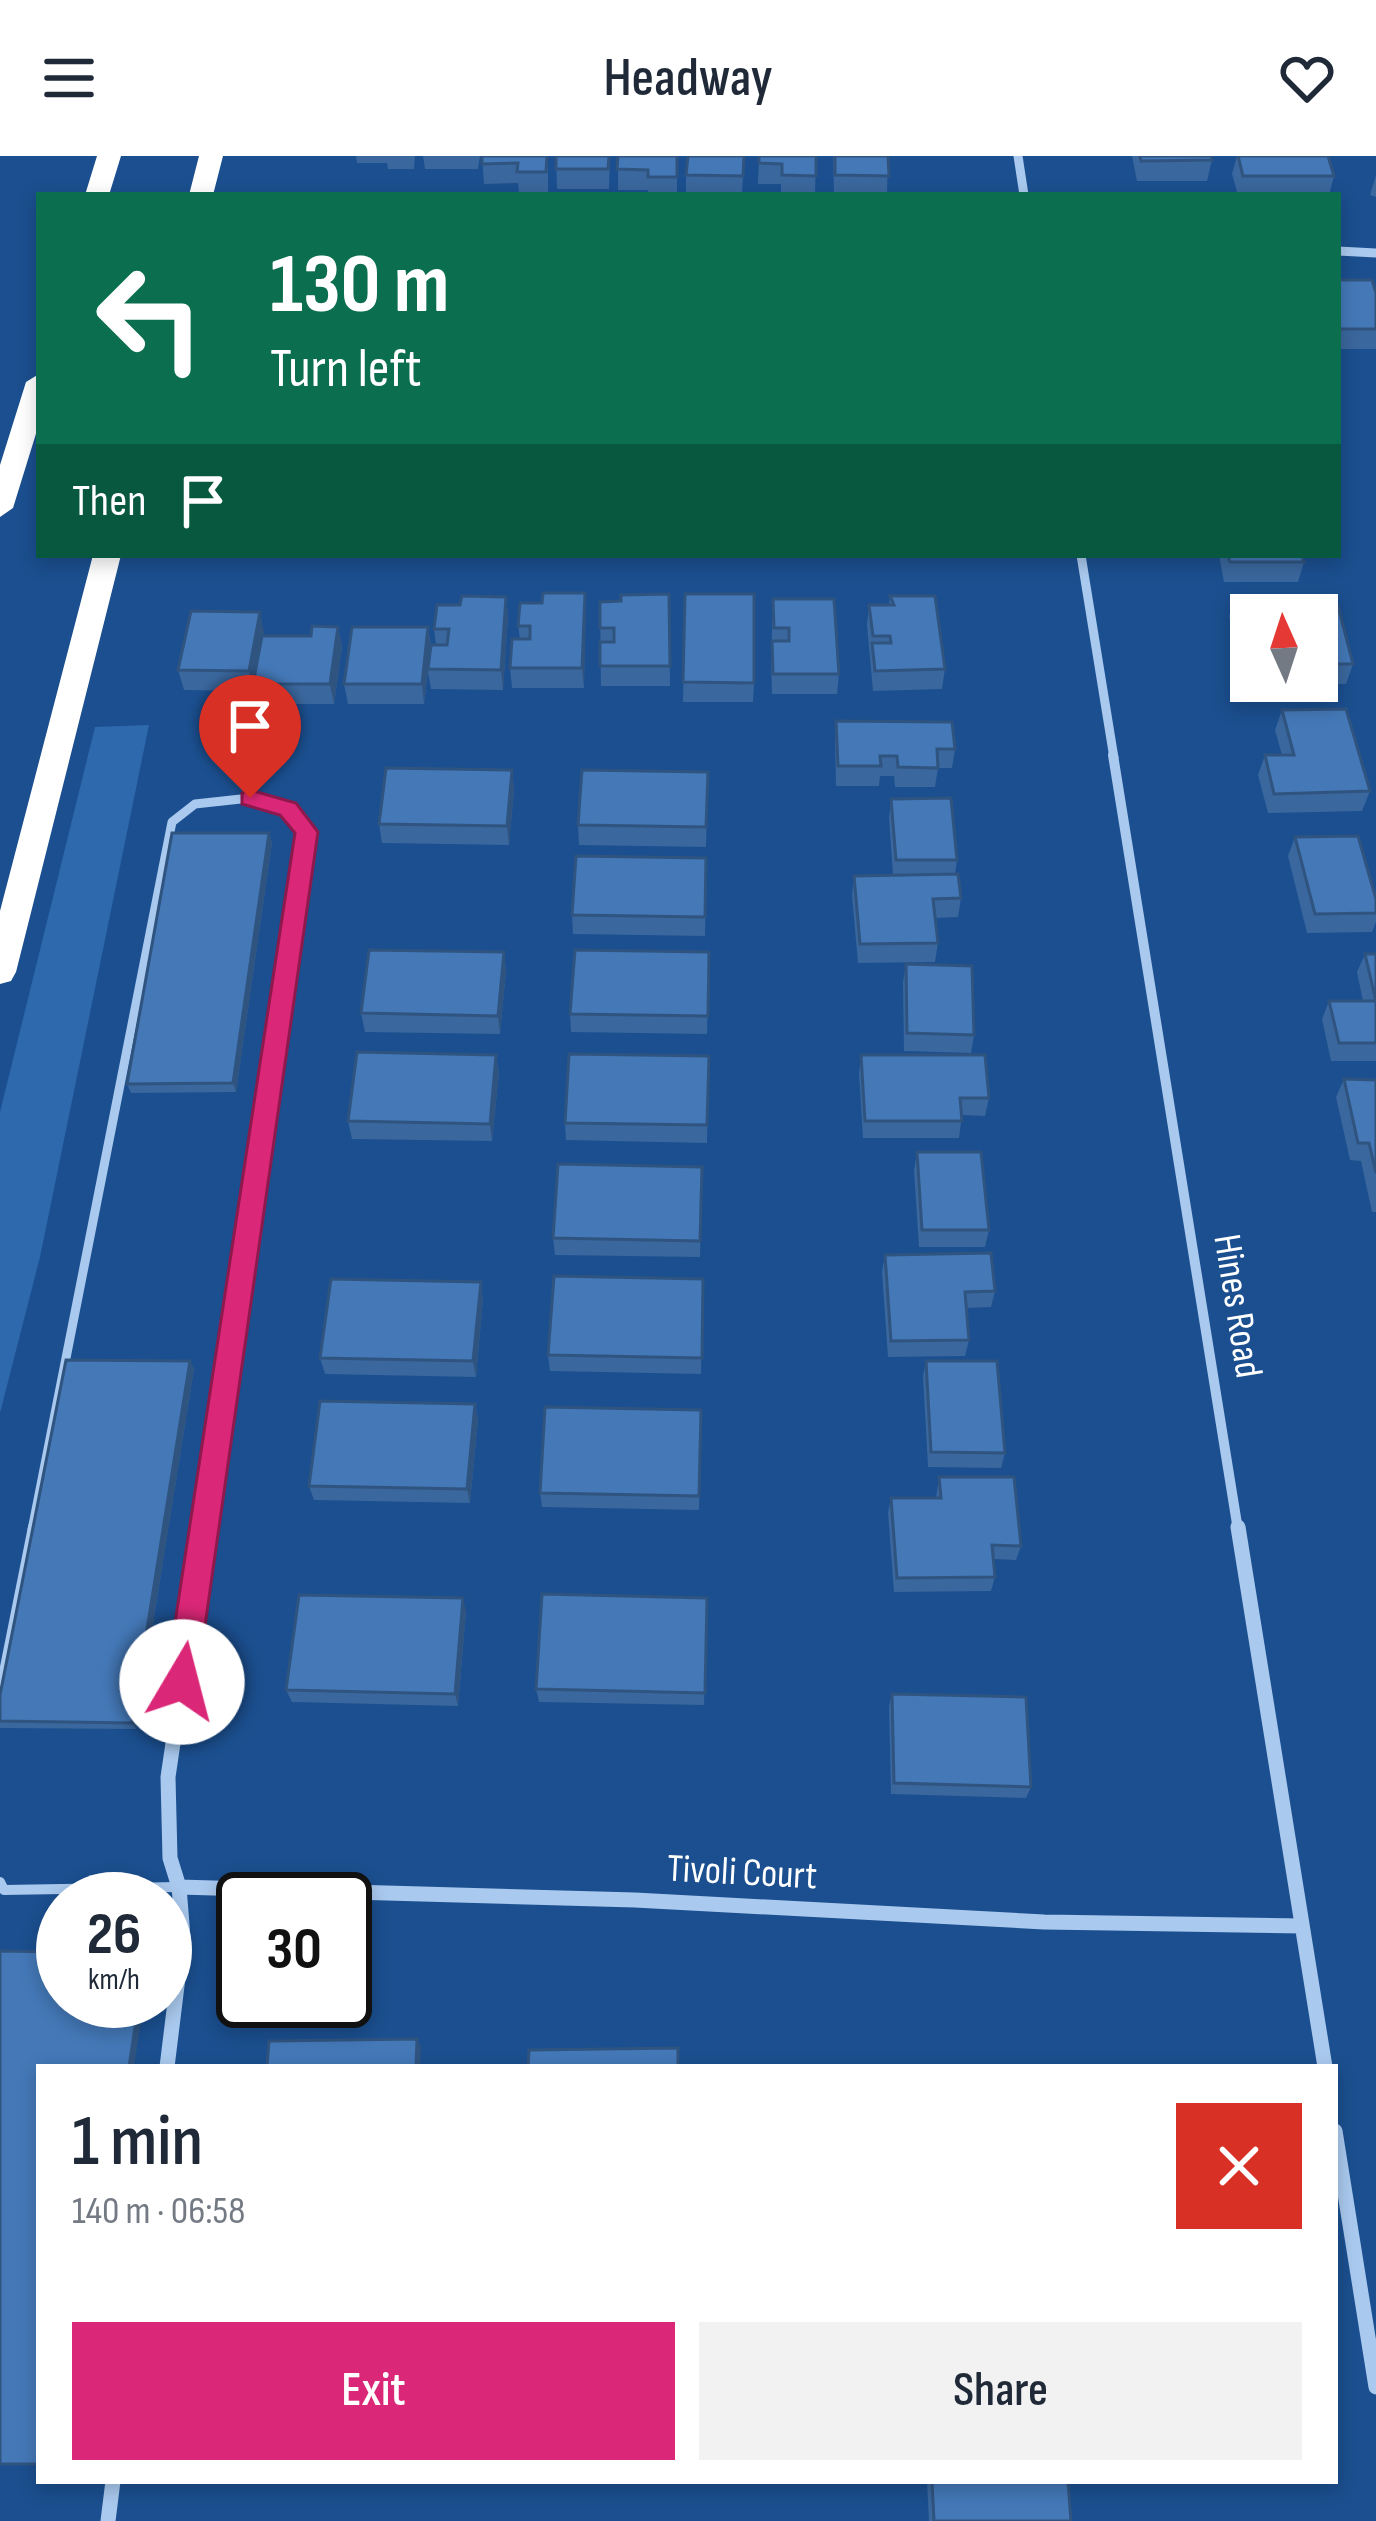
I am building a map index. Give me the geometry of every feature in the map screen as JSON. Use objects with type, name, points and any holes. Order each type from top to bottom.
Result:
[{"type":"highway","points":[[98,192],[109,156]]},
{"type":"highway","points":[[202,192],[211,156]]},
{"type":"highway","points":[[0,508],[36,392]]},
{"type":"highway","points":[[0,972],[106,558]]},
{"type":"street","points":[[1018,156],[1024,192]]},
{"type":"street","points":[[1341,250],[1376,253]]},
{"type":"street","name":"Hines Road","points":[[1081,558],[1325,2064]]},
{"type":"street","points":[[174,1872],[168,1777],[306,832]]},
{"type":"street","name":"Tivoli Court","points":[[192,1887],[634,1900],[1044,1922],[1302,1926]]},
{"type":"street","points":[[166,2064],[171,2028]]},
{"type":"street","points":[[1338,2150],[1376,2387]]},
{"type":"street","points":[[108,2521],[113,2484]]},
{"type":"lane","points":[[0,1692],[172,822],[195,804],[250,798],[288,809],[306,832]]},
{"type":"lane","points":[[0,1906],[2,1886],[36,1886]]},
{"type":"shaded area","points":[[149,725],[40,1257],[0,1413],[0,1112],[95,727]]},
{"type":"building","points":[[482,156],[547,156],[546,172],[517,172],[518,163],[482,164]]},
{"type":"building","points":[[556,156],[609,156],[608,169],[556,169]]},
{"type":"building","points":[[618,156],[677,156],[677,177],[648,177],[648,170],[617,169]]},
{"type":"building","points":[[688,156],[744,156],[743,176],[686,175]]},
{"type":"building","points":[[759,156],[816,156],[816,176],[782,175],[782,164],[759,163]]},
{"type":"building","points":[[835,156],[888,156],[889,176],[835,175]]},
{"type":"building","points":[[1140,156],[1211,156],[1212,160],[1141,161]]},
{"type":"building","points":[[1238,156],[1328,156],[1334,176],[1243,176]]},
{"type":"building","points":[[1341,280],[1372,280],[1376,329],[1341,329]]},
{"type":"building","points":[[1229,558],[1303,558],[1304,562],[1230,562]]},
{"type":"building","points":[[543,593],[585,593],[582,668],[510,668],[512,639],[530,639],[530,626],[518,626],[520,603],[542,603]]},
{"type":"building","points":[[669,594],[670,666],[600,666],[600,642],[614,642],[614,628],[600,628],[600,602],[621,601],[621,595]]},
{"type":"building","points":[[685,594],[754,594],[754,683],[683,682]]},
{"type":"building","points":[[462,596],[506,597],[501,670],[428,669],[431,645],[447,645],[449,629],[434,629],[437,605],[460,605]]},
{"type":"building","points":[[890,596],[935,596],[945,669],[875,671],[872,643],[891,643],[890,636],[873,636],[869,605],[894,605]]},
{"type":"building","points":[[773,599],[834,599],[839,674],[773,674],[772,641],[789,641],[789,628],[774,628]]},
{"type":"building","points":[[1338,606],[1353,664],[1338,664]]},
{"type":"building","points":[[191,611],[260,612],[249,671],[178,670]]},
{"type":"building","points":[[312,626],[338,627],[330,684],[253,684],[262,636],[311,636]]},
{"type":"building","points":[[352,627],[428,627],[422,684],[344,684]]},
{"type":"building","points":[[1346,709],[1370,791],[1274,794],[1265,755],[1294,755],[1282,710]]},
{"type":"building","points":[[836,721],[952,722],[955,749],[937,749],[938,768],[898,767],[897,756],[880,756],[881,766],[838,766]]},
{"type":"building","points":[[386,768],[512,770],[507,826],[379,824]]},
{"type":"building","points":[[582,770],[708,772],[706,827],[578,825]]},
{"type":"building","points":[[951,798],[957,860],[896,860],[891,799]]},
{"type":"building","points":[[172,833],[269,833],[233,1083],[127,1084]]},
{"type":"building","points":[[1358,836],[1376,913],[1315,914],[1295,837]]},
{"type":"building","points":[[576,856],[706,858],[705,917],[572,915]]},
{"type":"building","points":[[958,874],[961,898],[933,899],[938,943],[860,944],[854,876]]},
{"type":"building","points":[[369,950],[504,952],[498,1016],[361,1013]]},
{"type":"building","points":[[575,950],[709,952],[708,1016],[570,1014]]},
{"type":"building","points":[[1365,954],[1376,954],[1376,1001]]},
{"type":"building","points":[[906,964],[972,966],[974,1035],[907,1033]]},
{"type":"building","points":[[1329,1001],[1376,1001],[1376,1043],[1339,1043]]},
{"type":"building","points":[[357,1052],[496,1055],[490,1124],[348,1121]]},
{"type":"building","points":[[569,1054],[709,1056],[707,1125],[565,1123]]},
{"type":"building","points":[[861,1055],[985,1055],[989,1098],[960,1098],[962,1121],[865,1121]]},
{"type":"building","points":[[1344,1079],[1376,1080],[1376,1173],[1369,1143],[1358,1143]]},
{"type":"building","points":[[917,1152],[981,1152],[989,1230],[922,1230]]},
{"type":"building","points":[[558,1164],[702,1167],[700,1241],[553,1238]]},
{"type":"building","points":[[991,1253],[995,1291],[965,1292],[969,1340],[891,1341],[885,1255]]},
{"type":"building","points":[[554,1276],[703,1279],[702,1358],[548,1355]]},
{"type":"building","points":[[331,1279],[481,1282],[473,1361],[320,1358]]},
{"type":"building","points":[[66,1360],[190,1361],[132,1723],[0,1721],[0,1695]]},
{"type":"building","points":[[926,1361],[997,1361],[1005,1453],[931,1452]]},
{"type":"building","points":[[320,1401],[475,1404],[467,1489],[309,1486]]},
{"type":"building","points":[[545,1407],[701,1410],[699,1496],[540,1493]]},
{"type":"building","points":[[939,1477],[1014,1477],[1021,1546],[992,1545],[995,1577],[897,1578],[891,1498],[941,1498]]},
{"type":"building","points":[[542,1594],[707,1598],[705,1693],[536,1689]]},
{"type":"building","points":[[299,1595],[463,1598],[455,1694],[286,1690]]},
{"type":"building","points":[[892,1694],[1026,1697],[1031,1787],[894,1783]]},
{"type":"building","points":[[0,1951],[36,1952],[36,2028],[135,2028],[129,2064],[36,2064],[36,2464],[0,2464]]},
{"type":"building","points":[[417,2039],[416,2064],[267,2064],[269,2041]]},
{"type":"building","points":[[678,2048],[678,2064],[528,2064],[529,2050]]},
{"type":"building","points":[[932,2484],[1068,2484],[1071,2521],[934,2521]]},
{"type":"route","points":[[182,1682],[306,832],[288,809],[250,798]]}]
